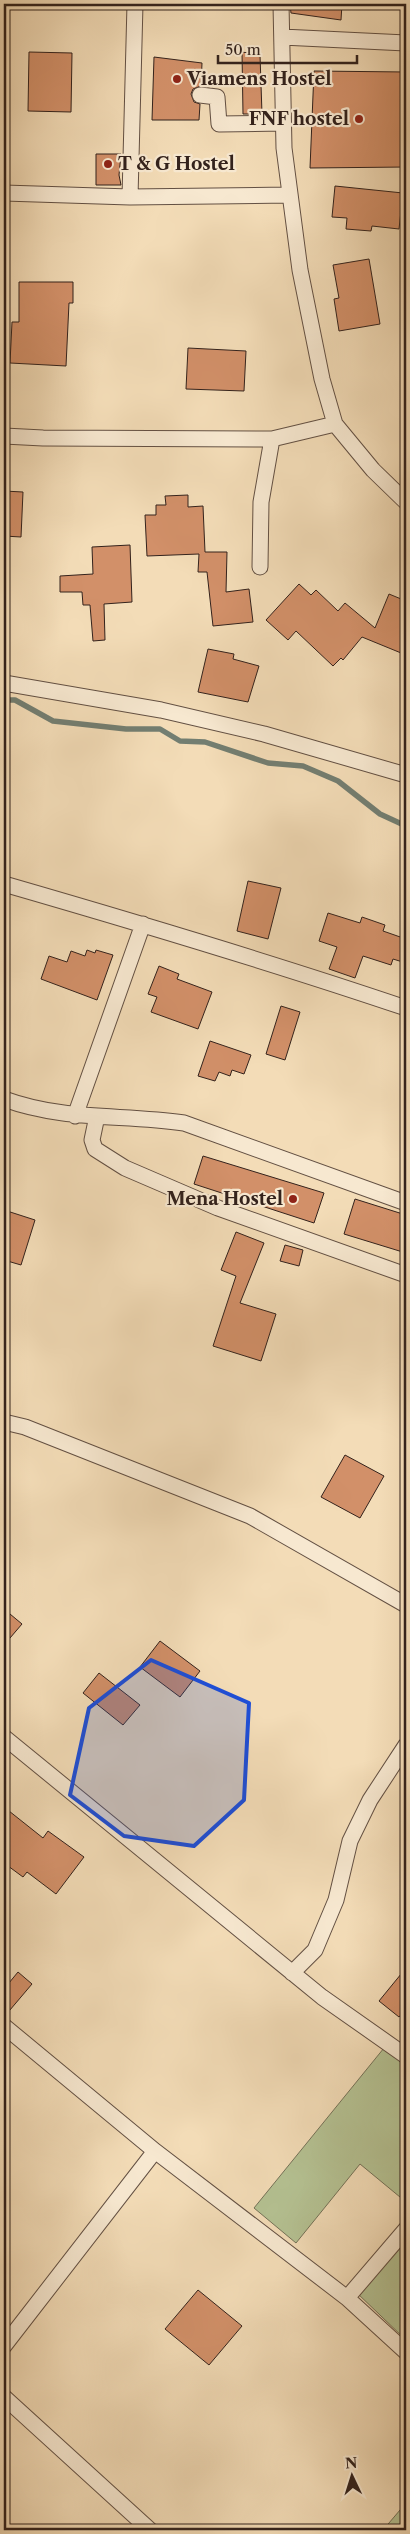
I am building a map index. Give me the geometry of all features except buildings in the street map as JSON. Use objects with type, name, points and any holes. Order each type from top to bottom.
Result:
[{"type":"street","points":[[130,197],[136,4]]},
{"type":"street","points":[[281,4],[283,124],[289,195],[311,331],[322,379],[335,424],[372,470],[406,502]]},
{"type":"street","points":[[282,37],[406,43]]},
{"type":"street","points":[[200,95],[217,97],[219,124],[283,124]]},
{"type":"street","points":[[4,193],[130,197],[289,195]]},
{"type":"street","points":[[4,436],[43,438],[272,439],[335,424]]},
{"type":"street","points":[[260,567],[261,502],[272,439]]},
{"type":"street","points":[[4,683],[161,710],[264,734],[406,775]]},
{"type":"street","points":[[4,884],[304,973],[406,1008]]},
{"type":"street","points":[[75,1116],[144,924]]},
{"type":"street","points":[[4,1099],[46,1112],[75,1116],[152,1118],[184,1123],[406,1203]]},
{"type":"street","points":[[97,1116],[92,1140],[95,1149],[124,1168],[218,1208],[406,1275]]},
{"type":"street","points":[[4,1422],[25,1427],[250,1516],[406,1606]]},
{"type":"street","points":[[4,1737],[322,1997],[406,2056]]},
{"type":"street","points":[[292,1973],[315,1950],[336,1900],[350,1841],[370,1800],[406,1745]]},
{"type":"street","points":[[4,2026],[154,2151],[347,2298],[406,2352]]},
{"type":"street","points":[[4,2346],[154,2151]]},
{"type":"street","points":[[347,2298],[406,2229]]},
{"type":"street","points":[[4,2397],[150,2530]]},
{"type":"highlighted area","points":[[151,1660],[249,1703],[244,1800],[194,1846],[124,1836],[70,1795],[89,1708]]},
{"type":"green space","points":[[384,2048],[406,2066],[406,2202],[360,2164],[296,2243],[254,2208]]},
{"type":"green space","points":[[406,2236],[406,2340],[356,2292]]},
{"type":"green space","points":[[406,2503],[406,2530],[383,2530]]},
{"type":"waterway","points":[[4,700],[15,700],[53,721],[126,729],[160,729],[180,741],[205,742],[268,763],[303,766],[338,781],[380,814],[406,826]]},
{"type":"place","name":"Viamens Hostel","points":[[177,79]]},
{"type":"place","name":"FNF hostel","points":[[359,119]]},
{"type":"place","name":"T & G Hostel","points":[[108,164]]},
{"type":"place","name":"Mena Hostel","points":[[293,1199]]}]
